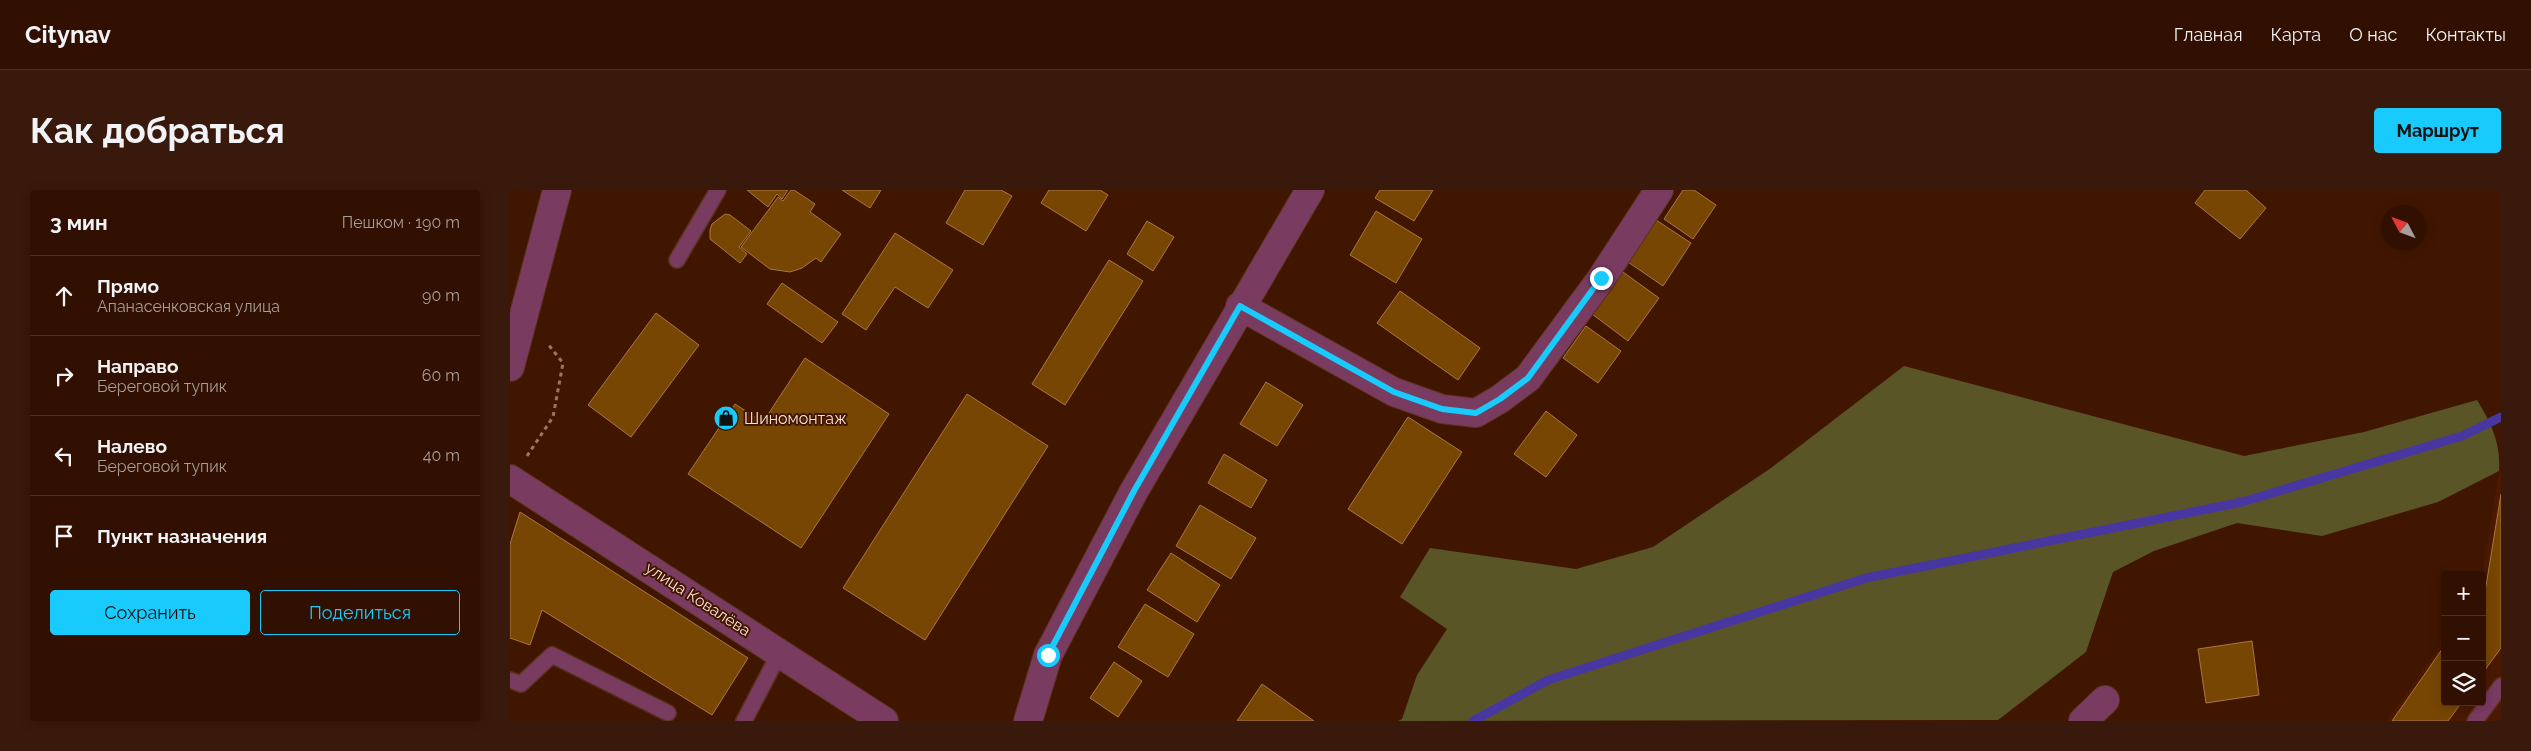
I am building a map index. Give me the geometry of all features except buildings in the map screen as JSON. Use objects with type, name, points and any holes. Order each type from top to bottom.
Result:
[{"type":"street","points":[[510,367],[557,190]]},
{"type":"street","points":[[1028,721],[1048,655],[1134,491],[1240,306],[1310,190]]},
{"type":"street","points":[[1240,306],[1394,392],[1442,409],[1476,413],[1500,399],[1528,378],[1601,278],[1659,190]]},
{"type":"street","name":"улица Ковалёва","points":[[510,479],[884,721]]},
{"type":"street","points":[[2083,721],[2105,700]]},
{"type":"lane","points":[[677,260],[718,190]]},
{"type":"lane","points":[[744,721],[780,652]]},
{"type":"lane","points":[[510,680],[521,684],[552,655],[668,713]]},
{"type":"lane","points":[[2475,721],[2501,686]]},
{"type":"path","points":[[510,479],[553,417],[563,363],[547,346],[550,337]]},
{"type":"shaded area","points":[[1904,366],[2244,456],[2364,432],[2477,400],[2487,417],[2497,442],[2499,471],[2438,502],[2322,536],[2237,523],[2154,551],[2113,572],[2086,652],[1998,720],[1398,721],[1402,719],[1417,675],[1447,629],[1400,597],[1430,548],[1576,569],[1653,547],[1771,468]]},
{"type":"shaded area","points":[[2501,469],[2501,721],[2387,721],[2441,644],[2441,706],[2486,706],[2486,571],[2483,571],[2499,471]]},
{"type":"waterway","points":[[1473,721],[1548,680],[1866,578],[2242,502],[2462,436],[2501,417]]},
{"type":"place","name":"Шиномонтаж","points":[[726,418]]},
{"type":"route","points":[[1048,655],[1134,491],[1240,306],[1394,392],[1442,409],[1476,413],[1500,399],[1528,378],[1601,278]]}]
